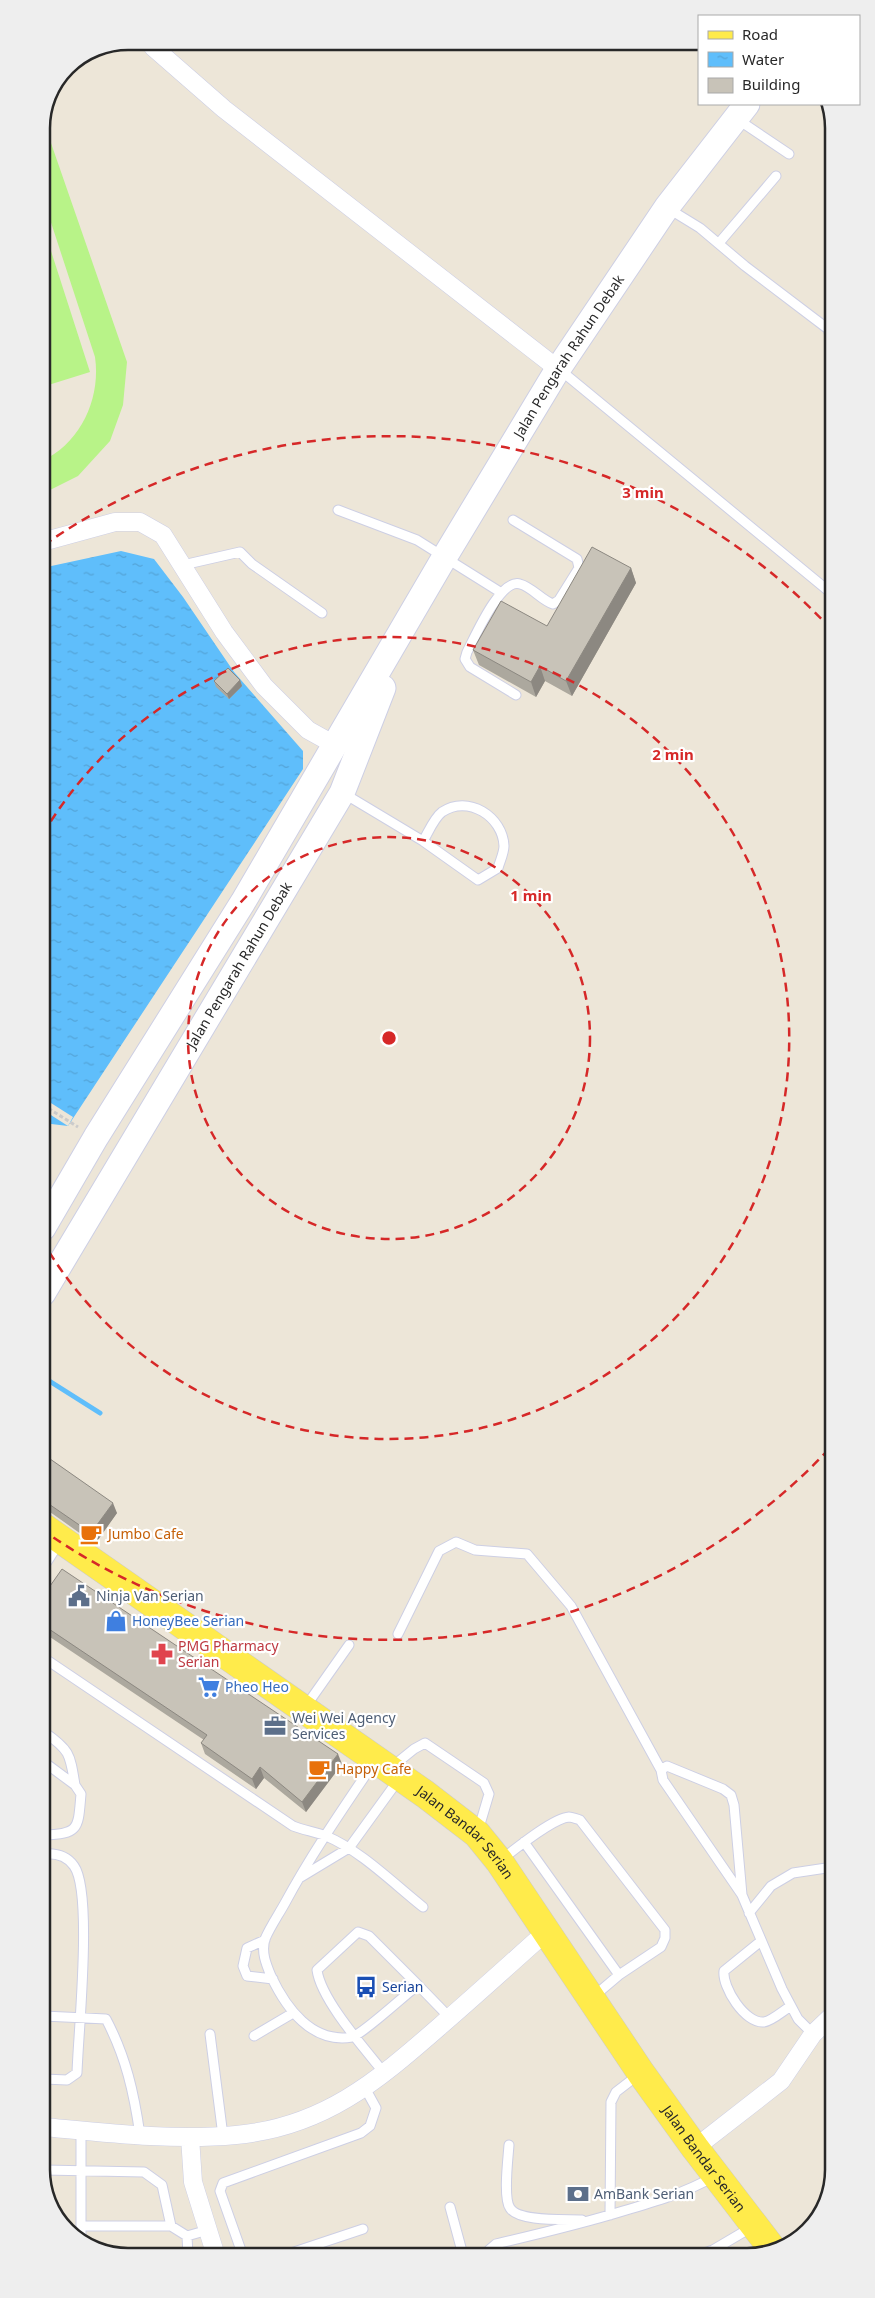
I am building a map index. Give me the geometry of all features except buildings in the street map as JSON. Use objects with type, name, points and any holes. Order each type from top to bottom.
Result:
[{"type":"main road","name":"Jalan Bandar Serian","points":[[50,1551],[304,1710],[477,1834],[499,1861],[591,1999],[695,2148],[769,2245]]},
{"type":"street","points":[[156,50],[224,109],[558,368]]},
{"type":"street","name":"Jalan Pengarah Rahun Debak","points":[[50,1216],[96,1137],[243,902],[408,623],[444,558],[558,368],[667,207],[741,111]]},
{"type":"street","points":[[50,540],[115,522],[140,522],[163,536],[183,564],[224,632],[264,686],[308,730],[335,745]]},
{"type":"street","name":"Jalan Pengarah Rahun Debak","points":[[50,1282],[342,793],[408,623]]},
{"type":"street","points":[[50,2128],[190,2138],[223,2136],[283,2126],[325,2112],[385,2074],[546,1932]]},
{"type":"street","points":[[695,2148],[781,2081],[813,2034],[825,2023]]},
{"type":"street","points":[[190,2138],[193,2182],[214,2248]]},
{"type":"lane","points":[[741,111],[788,154]]},
{"type":"lane","points":[[719,243],[776,176]]},
{"type":"lane","points":[[667,207],[719,243],[745,266],[825,323]]},
{"type":"lane","points":[[558,368],[825,587]]},
{"type":"lane","points":[[338,510],[417,540],[500,592]]},
{"type":"lane","points":[[513,520],[577,559],[579,568],[559,600],[553,604],[520,584],[511,584],[500,592],[467,652],[465,660],[470,667],[516,695]]},
{"type":"lane","points":[[183,564],[240,552],[252,564],[322,613]]},
{"type":"lane","points":[[342,793],[423,841],[478,880],[498,868],[504,846],[499,826],[481,809],[460,806],[442,812],[423,841]]},
{"type":"lane","points":[[398,1634],[439,1551],[456,1542],[474,1550],[527,1554],[571,1606],[661,1770],[663,1780],[742,1896],[791,2006],[798,2019],[813,2034]]},
{"type":"lane","points":[[304,1710],[349,1645]]},
{"type":"lane","points":[[50,1662],[293,1826],[312,1833],[325,1835],[349,1848],[423,1907]]},
{"type":"lane","points":[[50,1736],[62,1745],[71,1757],[75,1785]]},
{"type":"lane","points":[[418,1985],[355,2036],[338,2038],[324,2035],[293,2013],[280,1995],[264,1959],[265,1940],[298,1878],[325,1835],[388,1769],[414,1749],[426,1743],[484,1783],[489,1794],[477,1834]]},
{"type":"lane","points":[[50,1766],[75,1785],[81,1794],[77,1823],[71,1831],[63,1834],[50,1834]]},
{"type":"lane","points":[[661,1770],[667,1766],[675,1768],[731,1795],[734,1804],[742,1896]]},
{"type":"lane","points":[[298,1878],[349,1848],[388,1769]]},
{"type":"lane","points":[[499,1861],[524,1842],[560,1820],[570,1817],[580,1820],[665,1930],[665,1938],[660,1947],[619,1975],[591,1999]]},
{"type":"lane","points":[[524,1842],[619,1975]]},
{"type":"lane","points":[[50,1853],[65,1857],[75,1867],[80,1881],[83,1940],[77,2073],[66,2080],[50,2079]]},
{"type":"lane","points":[[749,1913],[771,1886],[793,1873],[825,1868]]},
{"type":"lane","points":[[385,2074],[355,2036],[319,1983],[317,1970],[358,1932],[369,1936],[450,2018]]},
{"type":"lane","points":[[265,1940],[247,1948],[243,1966],[247,1976],[273,1979]]},
{"type":"lane","points":[[761,1941],[724,1971],[724,1983],[730,1996],[748,2017],[758,2022],[765,2022],[791,2006]]},
{"type":"lane","points":[[254,2036],[293,2013]]},
{"type":"lane","points":[[50,2016],[106,2019],[120,2046],[131,2083],[140,2135]]},
{"type":"lane","points":[[210,2034],[223,2136]]},
{"type":"lane","points":[[610,2215],[611,2102],[616,2092],[641,2072]]},
{"type":"lane","points":[[239,2248],[220,2191],[223,2184],[360,2133],[370,2126],[375,2117],[376,2108],[365,2088]]},
{"type":"lane","points":[[81,2131],[81,2233]]},
{"type":"lane","points":[[508,2145],[507,2200],[510,2209],[518,2215],[536,2218],[592,2220]]},
{"type":"lane","points":[[50,2170],[144,2172],[162,2185],[171,2226]]},
{"type":"lane","points":[[492,2248],[496,2244],[610,2215],[695,2188],[715,2176]]},
{"type":"lane","points":[[450,2207],[461,2248]]},
{"type":"lane","points":[[716,2248],[754,2225]]},
{"type":"lane","points":[[81,2226],[171,2226],[187,2236],[208,2230]]},
{"type":"lane","points":[[306,2248],[363,2229]]},
{"type":"lane","points":[[187,2236],[188,2248]]},
{"type":"path","points":[[50,1109],[96,1137]]},
{"type":"green space","points":[[50,140],[127,362],[123,405],[110,441],[78,476],[50,490],[50,456],[68,443],[85,418],[91,403],[95,388],[95,357],[50,219]]},
{"type":"green space","points":[[50,248],[90,372],[50,384]]},
{"type":"water","points":[[121,551],[154,559],[183,597],[234,672],[303,751],[303,769],[68,1126],[50,1124],[50,566]]},
{"type":"pier","points":[[50,1102],[73,1117],[68,1126],[50,1114]]},
{"type":"waterway","points":[[50,1381],[100,1413]]},
{"type":"place","name":"Jumbo Cafe","points":[[91,1534]]},
{"type":"place","name":"Ninja Van Serian","points":[[79,1596]]},
{"type":"place","name":"HoneyBee Serian","points":[[116,1621]]},
{"type":"place","name":"PMG Pharmacy Serian","points":[[162,1654]]},
{"type":"place","name":"Pheo Heo","points":[[209,1687]]},
{"type":"place","name":"Wei Wei Agency Services","points":[[275,1726]]},
{"type":"place","name":"Happy Cafe","points":[[319,1769]]},
{"type":"place","name":"Serian","points":[[366,1987]]},
{"type":"place","name":"AmBank Serian","points":[[578,2194]]}]
